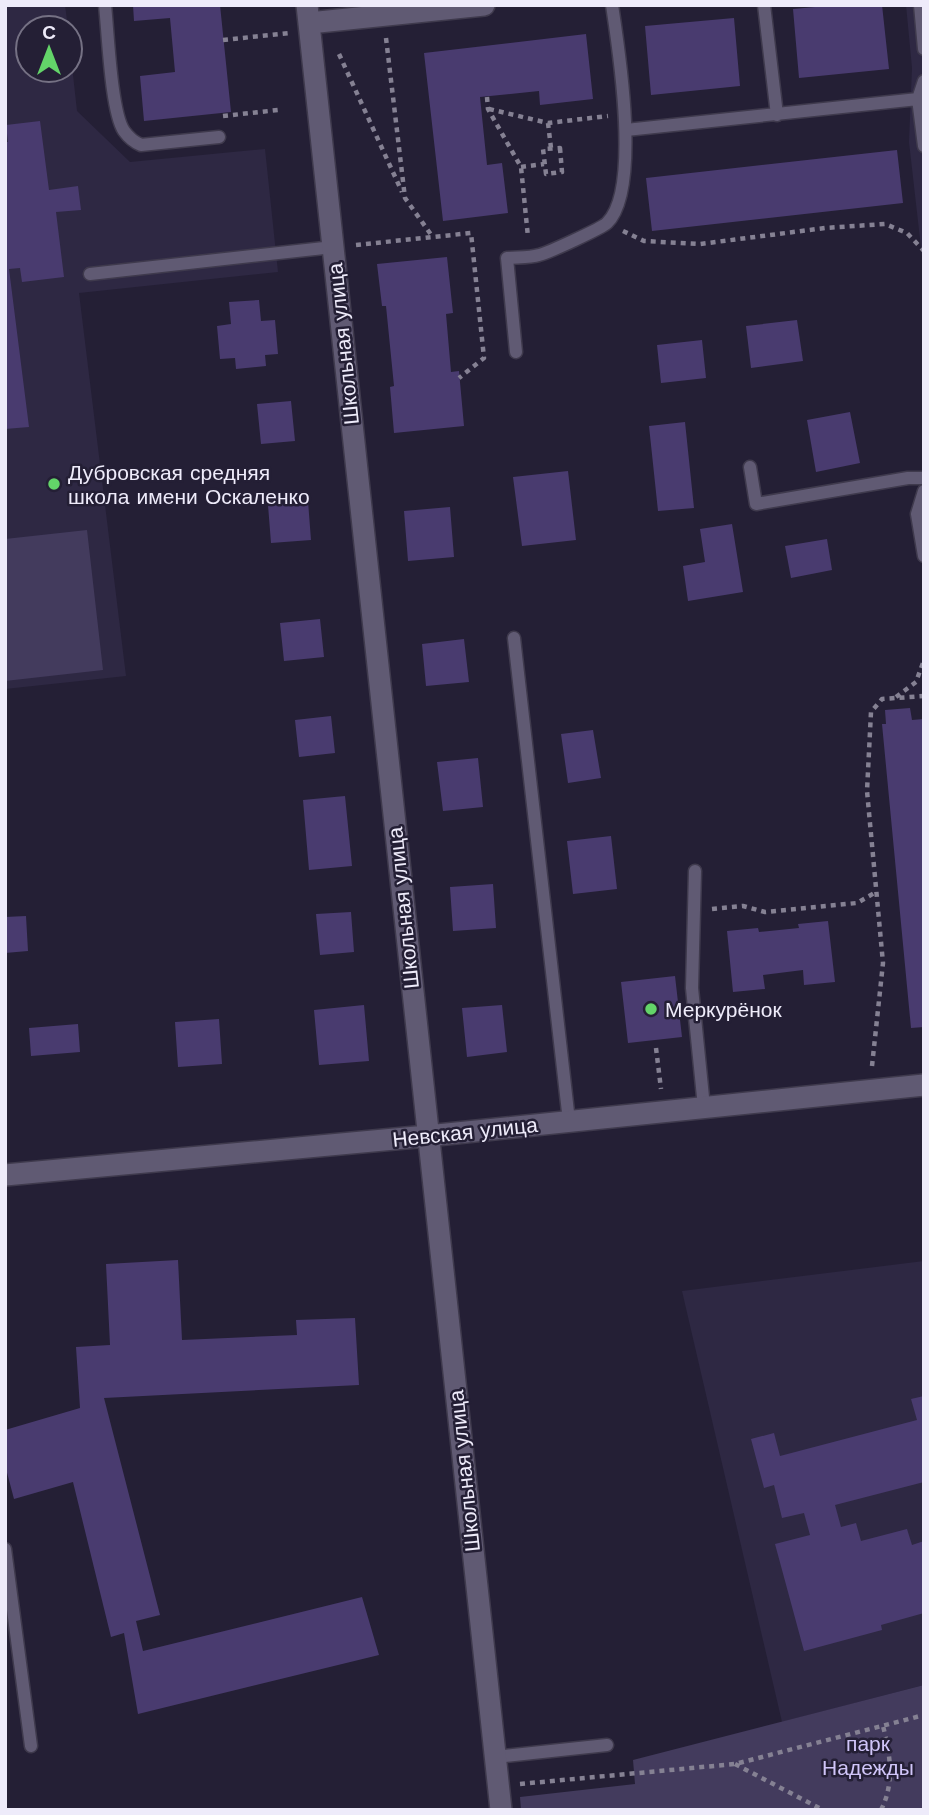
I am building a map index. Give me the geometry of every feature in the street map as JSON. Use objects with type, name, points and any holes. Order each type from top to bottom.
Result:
[{"type":"street","points":[[308,14],[484,5]]},
{"type":"street","name":"Школьная улица","points":[[308,14],[340,247],[427,1136],[501,1810]]},
{"type":"street","name":"Невская улица","points":[[5,1175],[427,1136],[924,1085]]},
{"type":"lane","points":[[105,5],[116,106],[122,130],[132,141],[141,145],[219,137]]},
{"type":"lane","points":[[516,352],[507,258],[541,255],[607,223],[619,203],[626,130],[612,5]]},
{"type":"lane","points":[[764,5],[777,115]]},
{"type":"lane","points":[[920,5],[924,49]]},
{"type":"lane","points":[[924,81],[918,99],[924,146]]},
{"type":"lane","points":[[626,130],[918,99]]},
{"type":"lane","points":[[90,274],[340,247]]},
{"type":"lane","points":[[750,467],[756,504],[908,478],[924,478]]},
{"type":"lane","points":[[924,491],[917,514],[924,556]]},
{"type":"lane","points":[[514,638],[569,1121]]},
{"type":"lane","points":[[695,871],[692,988],[704,1107]]},
{"type":"lane","points":[[5,1549],[30,1746]]},
{"type":"lane","points":[[495,1757],[607,1745]]},
{"type":"path","points":[[386,30],[405,198]]},
{"type":"path","points":[[223,40],[289,33]]},
{"type":"path","points":[[337,50],[405,198],[433,237]]},
{"type":"path","points":[[487,97],[488,109],[521,167],[530,256]]},
{"type":"path","points":[[488,109],[548,123],[624,114]]},
{"type":"path","points":[[216,117],[278,110]]},
{"type":"path","points":[[548,123],[551,148]]},
{"type":"path","points":[[551,148],[560,148],[562,172],[546,174],[543,149],[551,148]]},
{"type":"path","points":[[521,167],[544,164]]},
{"type":"path","points":[[607,223],[644,241],[700,244],[825,228],[885,225],[907,233],[924,251]]},
{"type":"path","points":[[340,247],[471,233],[484,358],[459,378]]},
{"type":"path","points":[[896,698],[916,682],[924,660]]},
{"type":"path","points":[[871,1074],[883,963],[867,790],[871,712],[882,699],[924,696]]},
{"type":"path","points":[[694,911],[743,906],[765,912],[857,903],[876,892]]},
{"type":"path","points":[[656,1048],[661,1095]]},
{"type":"path","points":[[499,1787],[735,1764],[924,1715]]},
{"type":"path","points":[[881,1810],[886,1799],[891,1756],[883,1726]]},
{"type":"path","points":[[735,1764],[822,1810]]},
{"type":"shaded area","name":"Дубровская средняя школа имени Оскаленко","points":[[5,5],[65,5],[66,14],[14,14],[14,84],[74,84],[77,111],[130,162],[265,149],[278,272],[79,293],[126,676],[5,689]]},
{"type":"shaded area","points":[[906,5],[924,5],[924,274],[909,142],[912,68]]},
{"type":"shaded area","points":[[924,1261],[924,1685],[782,1722],[682,1291]]},
{"type":"green space","points":[[87,530],[103,670],[5,681],[5,539]]},
{"type":"green space","name":"парк Надежды","points":[[924,1685],[924,1810],[521,1810],[520,1797],[635,1784],[633,1760]]},
{"type":"building","points":[[133,5],[220,5],[231,112],[144,121],[140,76],[175,72],[170,18],[134,21]]},
{"type":"building","points":[[882,5],[889,69],[799,78],[793,9]]},
{"type":"building","points":[[734,18],[740,86],[651,95],[645,26]]},
{"type":"building","points":[[586,34],[593,99],[540,105],[539,91],[480,97],[487,165],[502,163],[508,213],[443,221],[424,53]]},
{"type":"building","points":[[40,121],[49,190],[78,186],[81,210],[56,212],[64,277],[22,282],[20,268],[9,269],[29,427],[5,429],[6,125]]},
{"type":"building","points":[[897,150],[903,203],[652,231],[646,178]]},
{"type":"building","points":[[447,257],[453,313],[446,314],[451,372],[459,371],[464,426],[394,433],[390,387],[394,386],[386,306],[382,306],[377,264]]},
{"type":"building","points":[[259,300],[261,321],[275,320],[278,354],[265,355],[266,366],[236,369],[235,358],[220,359],[217,326],[231,324],[229,302]]},
{"type":"building","points":[[797,320],[803,361],[751,368],[746,326]]},
{"type":"building","points":[[702,340],[706,378],[661,383],[657,345]]},
{"type":"building","points":[[291,401],[295,441],[261,444],[257,404]]},
{"type":"building","points":[[850,412],[860,463],[816,472],[807,420]]},
{"type":"building","points":[[685,422],[694,508],[658,511],[649,426]]},
{"type":"building","points":[[568,471],[576,540],[522,546],[513,477]]},
{"type":"building","points":[[308,501],[311,540],[271,543],[268,505]]},
{"type":"building","points":[[450,507],[454,557],[408,561],[404,511]]},
{"type":"building","points":[[732,524],[743,592],[688,601],[683,566],[705,562],[700,529]]},
{"type":"building","points":[[827,539],[832,570],[791,578],[785,546]]},
{"type":"building","points":[[320,619],[324,657],[284,661],[280,623]]},
{"type":"building","points":[[464,639],[469,682],[426,686],[422,644]]},
{"type":"building","points":[[910,708],[912,720],[924,719],[924,1027],[911,1028],[882,724],[886,724],[885,710]]},
{"type":"building","points":[[331,716],[335,753],[299,757],[295,720]]},
{"type":"building","points":[[593,730],[601,778],[568,783],[561,734]]},
{"type":"building","points":[[478,758],[483,807],[443,811],[437,762]]},
{"type":"building","points":[[345,796],[352,866],[309,870],[303,800]]},
{"type":"building","points":[[611,836],[617,889],[573,894],[567,841]]},
{"type":"building","points":[[493,884],[496,928],[453,931],[450,887]]},
{"type":"building","points":[[351,912],[354,952],[320,955],[316,914]]},
{"type":"building","points":[[26,916],[28,951],[5,953],[5,917]]},
{"type":"building","points":[[828,921],[835,982],[804,985],[803,970],[763,975],[765,989],[733,992],[727,931],[758,928],[759,932],[799,928],[798,924]]},
{"type":"building","name":"Меркурёнок","points":[[675,976],[682,1037],[628,1043],[621,982]]},
{"type":"building","points":[[364,1005],[369,1061],[319,1065],[314,1010]]},
{"type":"building","points":[[502,1005],[507,1052],[467,1057],[462,1008]]},
{"type":"building","points":[[219,1019],[222,1064],[178,1067],[175,1022]]},
{"type":"building","points":[[78,1024],[80,1052],[31,1056],[29,1028]]},
{"type":"building","points":[[178,1260],[182,1340],[297,1335],[296,1320],[355,1318],[359,1385],[104,1398],[160,1615],[136,1621],[143,1651],[362,1597],[379,1655],[138,1714],[124,1633],[111,1637],[73,1482],[14,1499],[5,1465],[5,1430],[80,1408],[76,1347],[110,1345],[106,1264]]},
{"type":"building","points":[[924,1396],[924,1482],[835,1505],[841,1527],[856,1523],[861,1541],[907,1529],[912,1545],[924,1541],[924,1613],[881,1625],[882,1630],[804,1651],[775,1544],[810,1535],[804,1513],[782,1518],[774,1485],[764,1488],[751,1439],[774,1433],[780,1456],[917,1420],[911,1399]]},
{"type":"place","name":"Дубровская средняя школа имени Оскаленко","points":[[54,484]]},
{"type":"place","name":"Меркурёнок","points":[[651,1009]]}]
